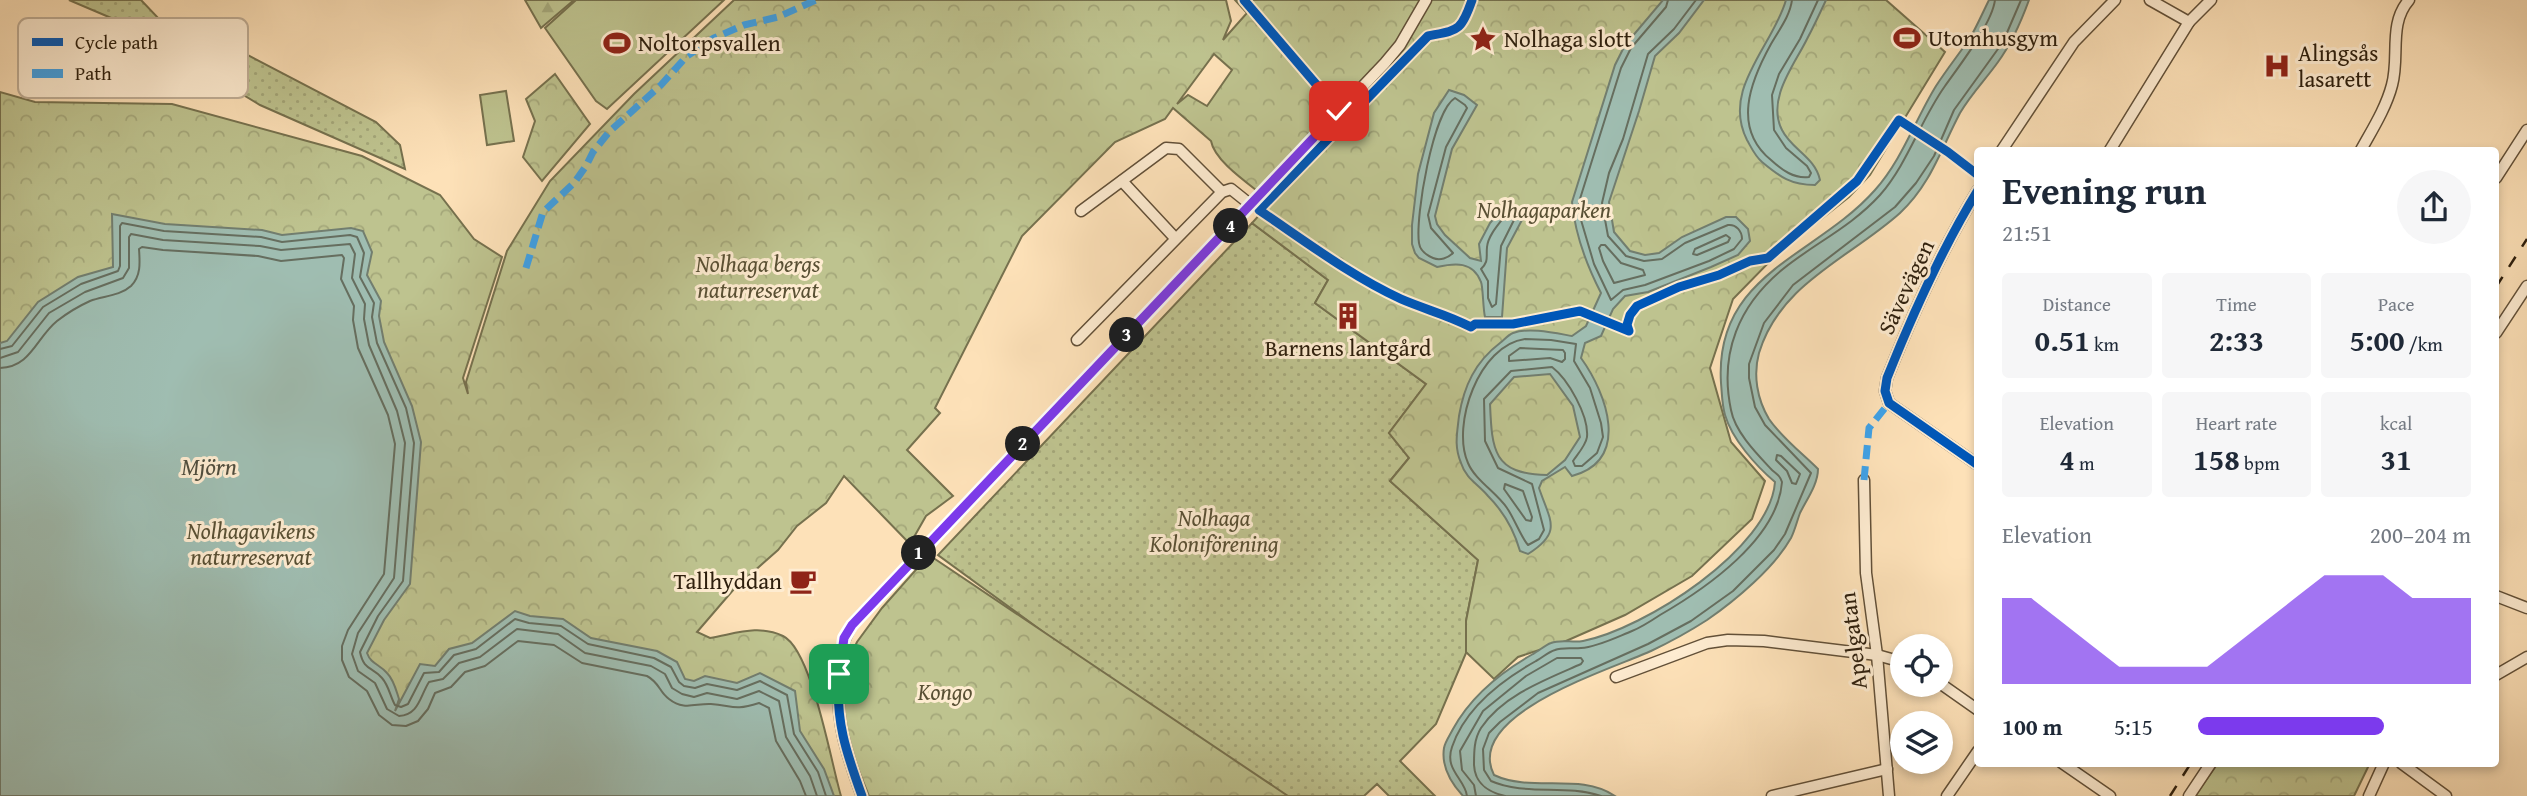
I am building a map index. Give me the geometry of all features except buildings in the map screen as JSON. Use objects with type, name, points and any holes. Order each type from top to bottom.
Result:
[{"type":"street","points":[[862,796],[844,746],[837,705],[840,653],[844,638],[852,625],[1385,63],[1410,30],[1426,0]]},
{"type":"street","points":[[2004,147],[2074,42],[2115,0]]},
{"type":"street","points":[[2150,0],[2189,22]]},
{"type":"street","points":[[2112,147],[2189,22],[2211,0]]},
{"type":"street","points":[[2362,147],[2391,88],[2395,71],[2396,21],[2399,11],[2409,0]]},
{"type":"street","points":[[2499,173],[2527,130]]},
{"type":"street","points":[[1080,211],[1166,148],[1179,149],[1222,192]]},
{"type":"street","points":[[1122,181],[1175,238]]},
{"type":"street","points":[[1077,340],[1222,192],[1231,189],[1251,205]]},
{"type":"street","name":"Sävevägen","points":[[1974,197],[1935,266],[1885,385],[1885,396],[1889,403],[1974,462]]},
{"type":"street","points":[[2499,328],[2527,286]]},
{"type":"street","name":"Apelgatan","points":[[1864,480],[1866,573],[1877,655],[1889,796]]},
{"type":"street","points":[[2499,597],[2527,608]]},
{"type":"street","points":[[1616,677],[1707,643],[1728,640],[1764,641],[1890,659]]},
{"type":"street","points":[[2499,673],[2527,657]]},
{"type":"street","points":[[1953,692],[1974,707]]},
{"type":"street","points":[[1947,796],[1974,757]]},
{"type":"street","points":[[2068,767],[2110,796]]},
{"type":"street","points":[[2189,796],[2208,767]]},
{"type":"street","points":[[2369,796],[2382,767]]},
{"type":"street","points":[[2406,767],[2446,796]]},
{"type":"street","points":[[1772,796],[1887,769]]},
{"type":"green space","points":[[69,0],[141,0],[158,18],[111,18]]},
{"type":"green space","points":[[525,0],[574,0],[541,28]]},
{"type":"green space","name":"Noltorpsvallen","points":[[576,0],[724,0],[607,109],[596,101],[545,28]]},
{"type":"green space","points":[[734,0],[1226,0],[1231,21],[1223,40],[1247,13],[1235,0],[1886,0],[1945,52],[1870,175],[1849,197],[1777,254],[1733,299],[1710,368],[1731,442],[1765,481],[1752,519],[1692,576],[1625,615],[1566,641],[1518,657],[1494,679],[1466,652],[1466,621],[1478,560],[1390,481],[1409,458],[1389,433],[1426,384],[1315,303],[1328,280],[1252,223],[1271,202],[1227,166],[1211,141],[1173,108],[1165,119],[1115,142],[1022,236],[935,408],[940,413],[907,450],[953,496],[926,516],[910,544],[844,476],[826,503],[797,526],[778,550],[734,589],[697,632],[710,638],[756,630],[774,632],[783,636],[793,646],[803,662],[819,709],[841,796],[0,796],[0,92],[35,102],[172,104],[362,156],[440,195],[474,239],[502,257],[463,378],[468,394],[466,382],[507,251],[550,181],[634,94]],"holes":[[[1214,54],[1232,70],[1207,106],[1188,95],[1177,104]]]},
{"type":"green space","points":[[248,55],[376,122],[400,145],[405,169],[248,98]]},
{"type":"green space","points":[[555,74],[590,124],[542,181],[523,157],[535,121],[526,99]]},
{"type":"green space","points":[[506,91],[514,141],[487,145],[480,95]]},
{"type":"green space","name":"Nolhaga Koloniförening","points":[[1252,223],[1328,280],[1315,303],[1426,384],[1389,433],[1409,458],[1390,481],[1478,560],[1466,621],[1466,653],[1436,724],[1400,761],[1435,796],[1389,796],[1377,784],[1364,796],[1275,796],[1271,784],[1217,759],[938,555]]},
{"type":"green space","name":"Kongo","points":[[929,555],[1288,796],[869,796],[844,734],[840,688],[845,667],[857,642],[882,608]]},
{"type":"green space","points":[[2215,767],[2368,767],[2354,796],[2195,796]]},
{"type":"water","points":[[1663,0],[1704,0],[1679,33],[1655,56],[1609,202],[1614,232],[1630,251],[1645,255],[1659,253],[1682,237],[1726,217],[1736,217],[1748,229],[1750,241],[1738,255],[1711,267],[1648,292],[1625,296],[1613,309],[1601,336],[1585,343],[1581,358],[1599,389],[1605,407],[1608,441],[1602,456],[1590,468],[1572,476],[1565,467],[1542,481],[1539,488],[1550,518],[1550,532],[1539,546],[1528,554],[1520,551],[1504,515],[1463,469],[1457,445],[1459,416],[1472,375],[1491,350],[1509,335],[1519,331],[1542,331],[1572,336],[1586,326],[1601,293],[1582,249],[1572,202],[1615,65],[1625,45]],"holes":[[[1550,374],[1573,406],[1580,437],[1565,460],[1547,475],[1516,470],[1499,456],[1492,434],[1490,404],[1514,377]]]},
{"type":"water","points":[[1786,0],[1826,0],[1784,82],[1777,106],[1778,118],[1786,137],[1817,172],[1820,180],[1815,185],[1799,184],[1786,179],[1762,162],[1747,140],[1741,121],[1740,103],[1744,85],[1780,17]]},
{"type":"water","points":[[1989,0],[2029,0],[2008,47],[1960,113],[1920,190],[1900,213],[1800,290],[1783,308],[1769,329],[1759,353],[1756,378],[1759,395],[1769,419],[1818,469],[1814,486],[1784,549],[1754,583],[1700,624],[1651,651],[1546,697],[1520,714],[1500,732],[1490,753],[1494,775],[1524,782],[1586,785],[1615,796],[1463,796],[1448,774],[1444,762],[1444,748],[1460,717],[1488,686],[1549,644],[1559,641],[1583,641],[1609,633],[1638,621],[1669,603],[1728,559],[1768,508],[1775,482],[1739,443],[1724,411],[1721,383],[1723,346],[1734,316],[1751,291],[1773,270],[1851,213],[1885,178],[1901,153],[1928,99],[1970,38]]},
{"type":"water","points":[[1449,90],[1464,95],[1477,105],[1452,149],[1435,216],[1437,224],[1470,258],[1481,261],[1479,244],[1490,223],[1502,209],[1513,208],[1522,213],[1523,218],[1507,248],[1502,317],[1485,317],[1482,284],[1473,270],[1457,264],[1437,267],[1419,258],[1412,244],[1418,174],[1434,113]]},
{"type":"water","name":"Mjörn","points":[[112,214],[165,224],[262,230],[282,235],[351,228],[363,231],[372,252],[367,275],[381,301],[379,316],[384,342],[412,406],[421,442],[410,584],[384,620],[367,653],[393,682],[399,699],[395,711],[420,664],[435,666],[449,649],[472,643],[515,611],[530,616],[563,619],[591,638],[657,651],[677,662],[685,679],[694,681],[705,676],[737,683],[760,673],[795,691],[800,731],[824,769],[834,796],[0,796],[0,343],[7,341],[38,302],[78,277],[113,267]]},
{"type":"railway","points":[[2499,282],[2527,239]]},
{"type":"railway","points":[[2170,796],[2188,767]]},
{"type":"marked path","points":[[526,268],[543,212],[574,183],[609,132],[661,85],[687,56],[714,38],[744,25],[778,17],[816,0]]},
{"type":"marked path","points":[[1864,480],[1869,428],[1889,403]]},
{"type":"cycle path","points":[[1244,0],[1339,111]]},
{"type":"cycle path","points":[[1472,0],[1465,18],[1457,28],[1428,36],[1259,210],[1328,258],[1382,290],[1471,327],[1475,324],[1513,324],[1580,311],[1629,331],[1627,325],[1630,315],[1637,306],[1679,287],[1719,275],[1750,261],[1768,258],[1857,181],[1899,120],[1974,172]]},
{"type":"cycle path","points":[[862,796],[840,721],[838,689],[841,653],[852,625],[1262,194]]},
{"type":"cycle path","points":[[1974,197],[1928,282],[1887,378],[1885,391],[1889,403],[1974,462]]},
{"type":"place","name":"Utomhusgym","points":[[1907,38]]},
{"type":"place","name":"Nolhaga slott","points":[[1483,39]]},
{"type":"place","name":"Noltorpsvallen","points":[[617,43]]},
{"type":"place","name":"Alingsås lasarett","points":[[2277,66]]},
{"type":"place","name":"Barnens lantgård","points":[[1348,316]]},
{"type":"place","name":"Tallhyddan","points":[[803,581]]},
{"type":"route","points":[[839,674],[840,653],[844,638],[852,625],[1339,111]]},
{"type":"park label","name":"Nolhagaparken","points":[[1544,210]]},
{"type":"park label","name":"Nolhaga bergs naturreservat","points":[[758,277]]},
{"type":"park label","name":"Nolhagavikens naturreservat","points":[[251,544]]}]
